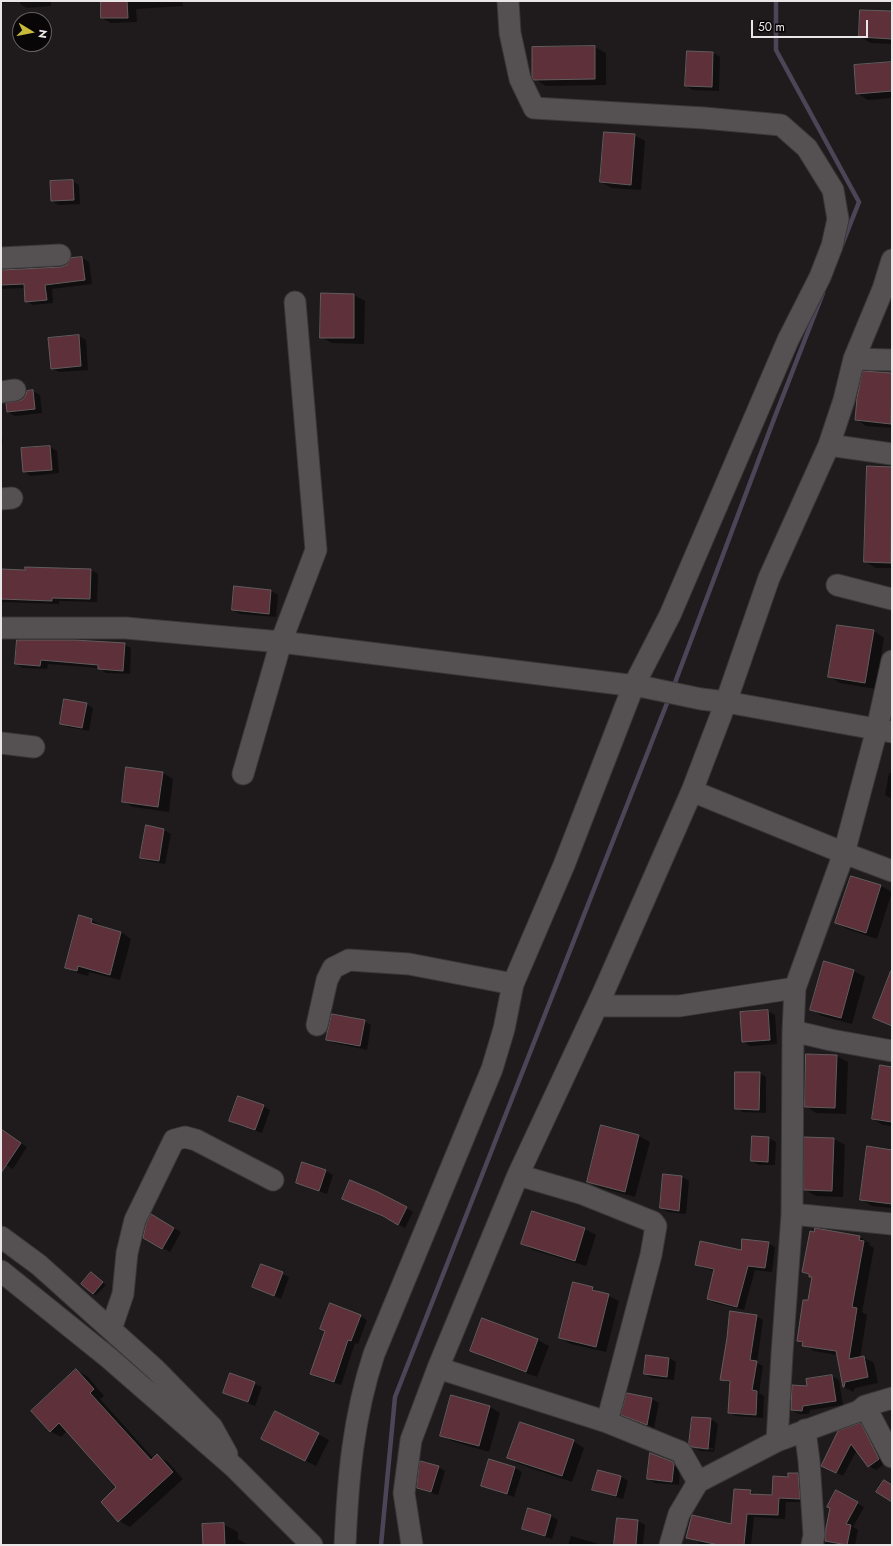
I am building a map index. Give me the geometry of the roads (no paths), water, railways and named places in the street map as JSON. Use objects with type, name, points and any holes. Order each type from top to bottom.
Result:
[{"type":"street","points":[[345,1545],[347,1504],[354,1436],[364,1385],[374,1354],[492,1069],[504,1030],[513,984],[788,340],[820,277],[832,246],[838,219],[833,190],[807,148],[781,125],[704,118],[534,108],[520,79],[510,34],[508,1]]},
{"type":"street","points":[[1,258],[60,255]]},
{"type":"street","points":[[412,1545],[404,1493],[411,1440],[438,1368],[518,1175],[597,1006],[692,791],[726,702],[769,578],[829,444],[844,400],[854,358],[887,290],[892,260]]},
{"type":"street","points":[[243,774],[281,642],[316,550],[295,302]]},
{"type":"street","points":[[854,358],[892,360]]},
{"type":"street","points":[[829,444],[892,454]]},
{"type":"street","points":[[837,585],[892,599]]},
{"type":"street","points":[[1,628],[126,628],[281,642],[639,687],[701,700],[726,702],[884,730]]},
{"type":"street","points":[[777,1440],[792,1214],[793,1031],[795,988],[844,853],[884,730],[892,661]]},
{"type":"street","points":[[1,743],[34,747]]},
{"type":"street","points":[[692,791],[892,871]]},
{"type":"street","points":[[317,1024],[327,980],[333,968],[349,960],[409,964],[513,984]]},
{"type":"street","points":[[597,1006],[679,1006],[795,988]]},
{"type":"street","points":[[793,1031],[831,1040],[892,1051]]},
{"type":"street","points":[[111,1329],[123,1294],[127,1253],[134,1220],[174,1140],[185,1137],[196,1140],[273,1180]]},
{"type":"street","points":[[518,1175],[584,1194],[653,1222],[656,1226],[651,1256],[607,1422]]},
{"type":"street","points":[[792,1214],[892,1224]]},
{"type":"street","points":[[1,1237],[39,1265],[155,1369],[212,1427],[234,1467]]},
{"type":"street","points":[[1,1270],[109,1358],[234,1467],[312,1545]]},
{"type":"street","points":[[438,1368],[607,1422],[681,1452],[698,1482]]},
{"type":"street","points":[[670,1545],[679,1514],[698,1482],[777,1440],[859,1411],[865,1406],[892,1398]]},
{"type":"street","points":[[865,1406],[892,1457]]},
{"type":"street","points":[[805,1430],[810,1461],[814,1535],[812,1545]]},
{"type":"waterway","points":[[776,1],[776,50],[859,202],[842,245]]},
{"type":"waterway","points":[[673,688],[823,293]]},
{"type":"waterway","points":[[381,1545],[395,1397],[669,698]]}]
